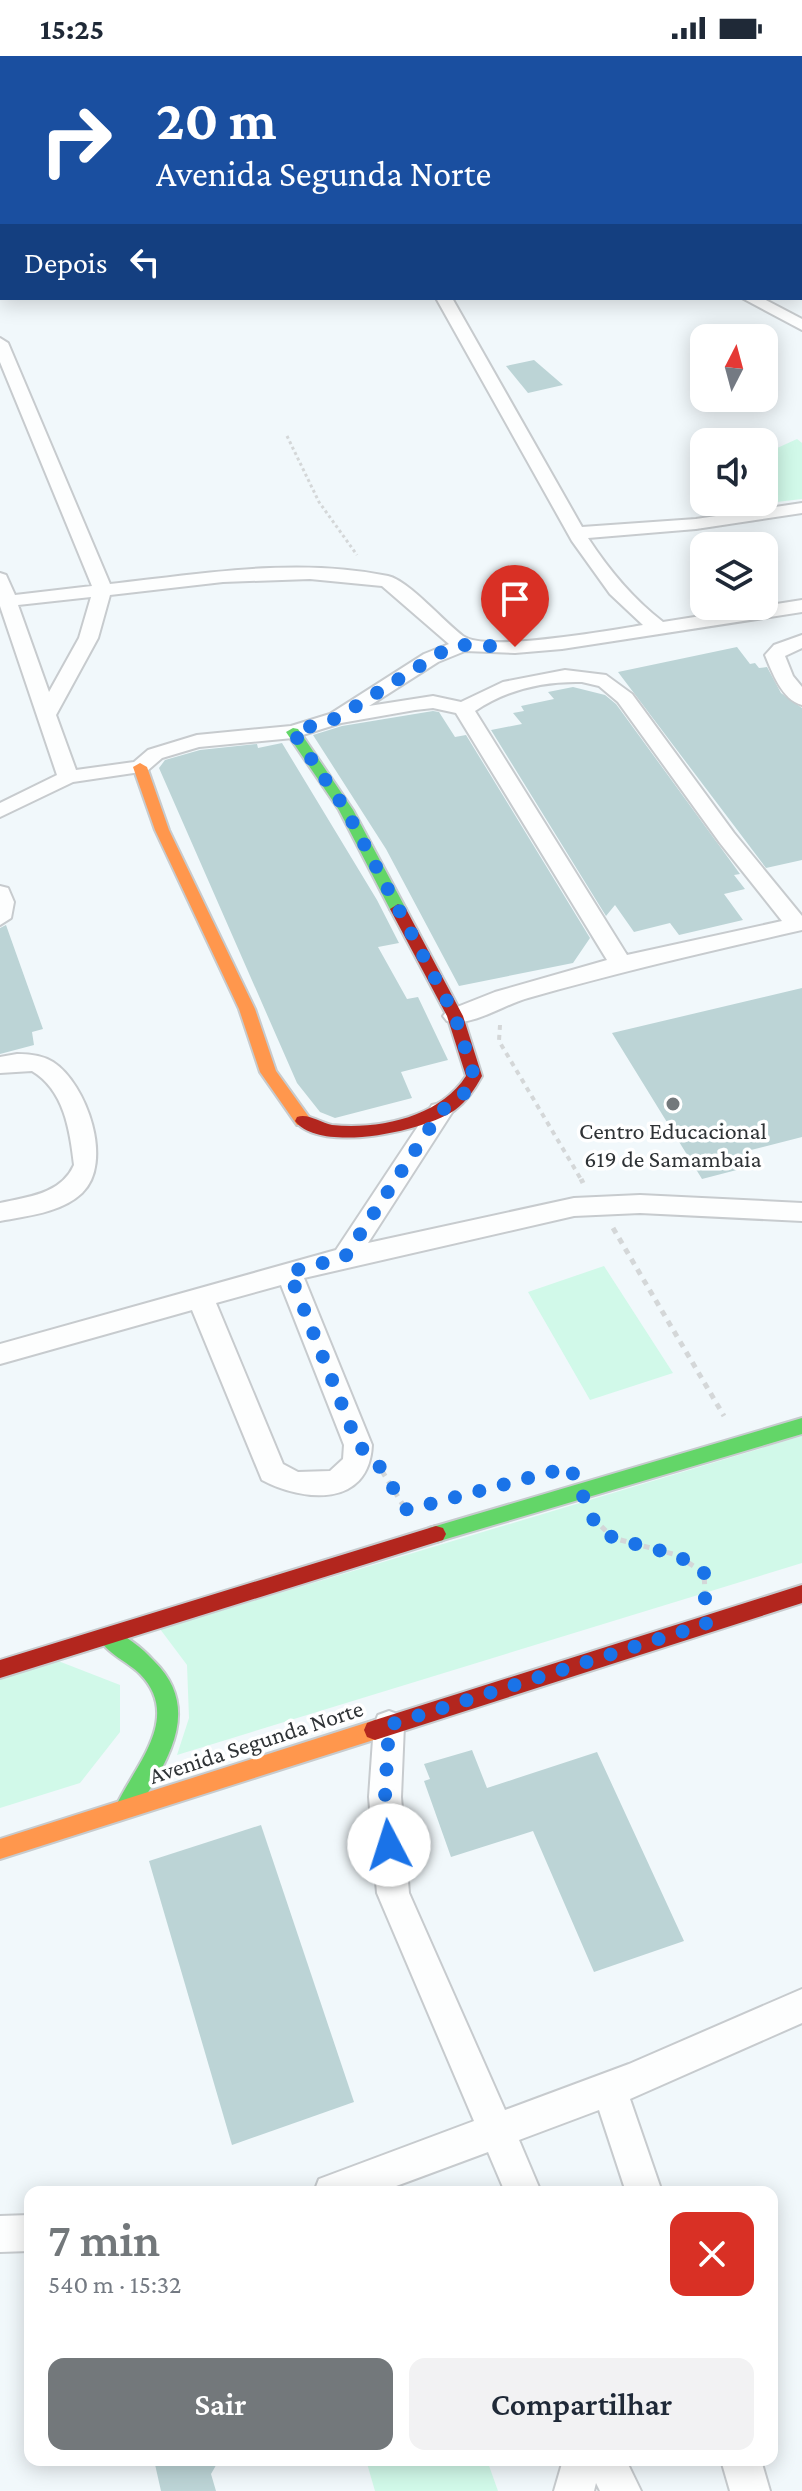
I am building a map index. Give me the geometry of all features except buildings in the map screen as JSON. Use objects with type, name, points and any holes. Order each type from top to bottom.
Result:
[{"type":"street","points":[[445,300],[579,533],[619,594],[659,628]]},
{"type":"street","points":[[754,300],[802,325]]},
{"type":"street","points":[[0,343],[102,587],[101,612],[92,635],[47,714]]},
{"type":"street","points":[[579,533],[696,524],[802,508]]},
{"type":"street","points":[[8,601],[102,587],[223,577],[310,574],[387,581],[462,645]]},
{"type":"street","points":[[0,579],[68,777]]},
{"type":"street","points":[[337,718],[431,658],[462,645],[562,643],[802,606]]},
{"type":"street","points":[[802,641],[781,649],[775,655],[784,678],[802,699]]},
{"type":"street","points":[[0,811],[68,777],[140,767],[155,754],[197,741],[293,732],[337,718],[433,702],[464,709],[493,691],[530,682],[573,677],[598,679],[611,685],[625,698],[727,838],[799,923],[621,964],[503,997],[455,1016]]},
{"type":"street","points":[[464,709],[621,964]]},
{"type":"street","points":[[293,732],[346,810],[455,1016],[474,1076],[463,1095],[441,1111],[345,1257]]},
{"type":"street","points":[[140,767],[162,830],[247,1009],[268,1072],[305,1123],[328,1133],[366,1131],[441,1111]]},
{"type":"street","points":[[0,893],[3,902],[0,918]]},
{"type":"street","points":[[0,1065],[24,1062],[42,1065],[50,1071],[67,1093],[86,1165],[77,1183],[55,1198],[0,1212]]},
{"type":"street","points":[[0,1354],[345,1257],[574,1207],[640,1204],[802,1212]]},
{"type":"street","points":[[200,1296],[272,1472],[295,1484],[337,1482],[357,1463],[358,1445],[289,1272]]},
{"type":"street","points":[[0,1669],[109,1638],[579,1490],[802,1426]]},
{"type":"street","name":"Avenida Segunda Norte","points":[[0,1849],[802,1594]]},
{"type":"street","points":[[109,1638],[153,1665],[166,1685],[169,1710],[167,1732],[147,1776],[126,1808]]},
{"type":"street","points":[[389,1725],[385,1797],[393,1893],[494,2132],[520,2186]]},
{"type":"street","points":[[348,2186],[609,2089],[802,2006]]},
{"type":"street","points":[[609,2089],[642,2186]]},
{"type":"street","points":[[0,2234],[24,2233]]},
{"type":"street","points":[[574,2491],[581,2466]]},
{"type":"street","points":[[608,2466],[621,2491]]},
{"type":"street","points":[[743,2466],[750,2491]]},
{"type":"path","points":[[287,436],[319,502],[351,550],[387,581]]},
{"type":"path","points":[[505,1017],[498,1029],[499,1041],[725,1418],[715,1425]]},
{"type":"path","points":[[358,1445],[376,1461],[407,1510],[416,1508]]},
{"type":"path","points":[[579,1490],[595,1523],[613,1538],[677,1555],[704,1573],[706,1624]]},
{"type":"green space","points":[[797,439],[802,443],[802,499],[778,502],[778,448]]},
{"type":"green space","points":[[604,1266],[673,1373],[590,1400],[528,1292]]},
{"type":"green space","points":[[802,1436],[802,1563],[177,1755],[189,1718],[187,1665],[160,1629]]},
{"type":"green space","points":[[48,1657],[120,1685],[120,1732],[80,1783],[0,1808],[0,1670]]},
{"type":"green space","points":[[368,2466],[489,2466],[498,2491],[375,2491]]},
{"type":"traffic: fast","points":[[293,732],[346,810],[398,909]]},
{"type":"traffic: fast","points":[[436,1534],[802,1426]]},
{"type":"traffic: fast","points":[[109,1638],[137,1657],[156,1676],[166,1695],[169,1715],[156,1757],[126,1808]]},
{"type":"traffic: slow","points":[[140,767],[162,830],[247,1009],[268,1072],[303,1121]]},
{"type":"traffic: slow","points":[[0,1849],[375,1730]]},
{"type":"traffic: jam","points":[[303,1121],[316,1128],[333,1131],[390,1127],[426,1117],[451,1105],[474,1076],[455,1016],[398,909]]},
{"type":"traffic: jam","points":[[0,1669],[436,1534]]},
{"type":"traffic: jam","points":[[375,1730],[802,1594]]},
{"type":"place","name":"Centro Educacional 619 de Samambaia","points":[[673,1104]]},
{"type":"route","points":[[389,1845],[385,1797],[389,1725],[706,1624],[704,1573],[677,1555],[613,1538],[595,1523],[570,1467],[407,1510],[376,1461],[358,1445],[289,1272],[345,1257],[441,1111],[463,1095],[474,1076],[455,1016],[346,810],[293,732],[337,718],[445,650],[462,645],[515,647]]}]
